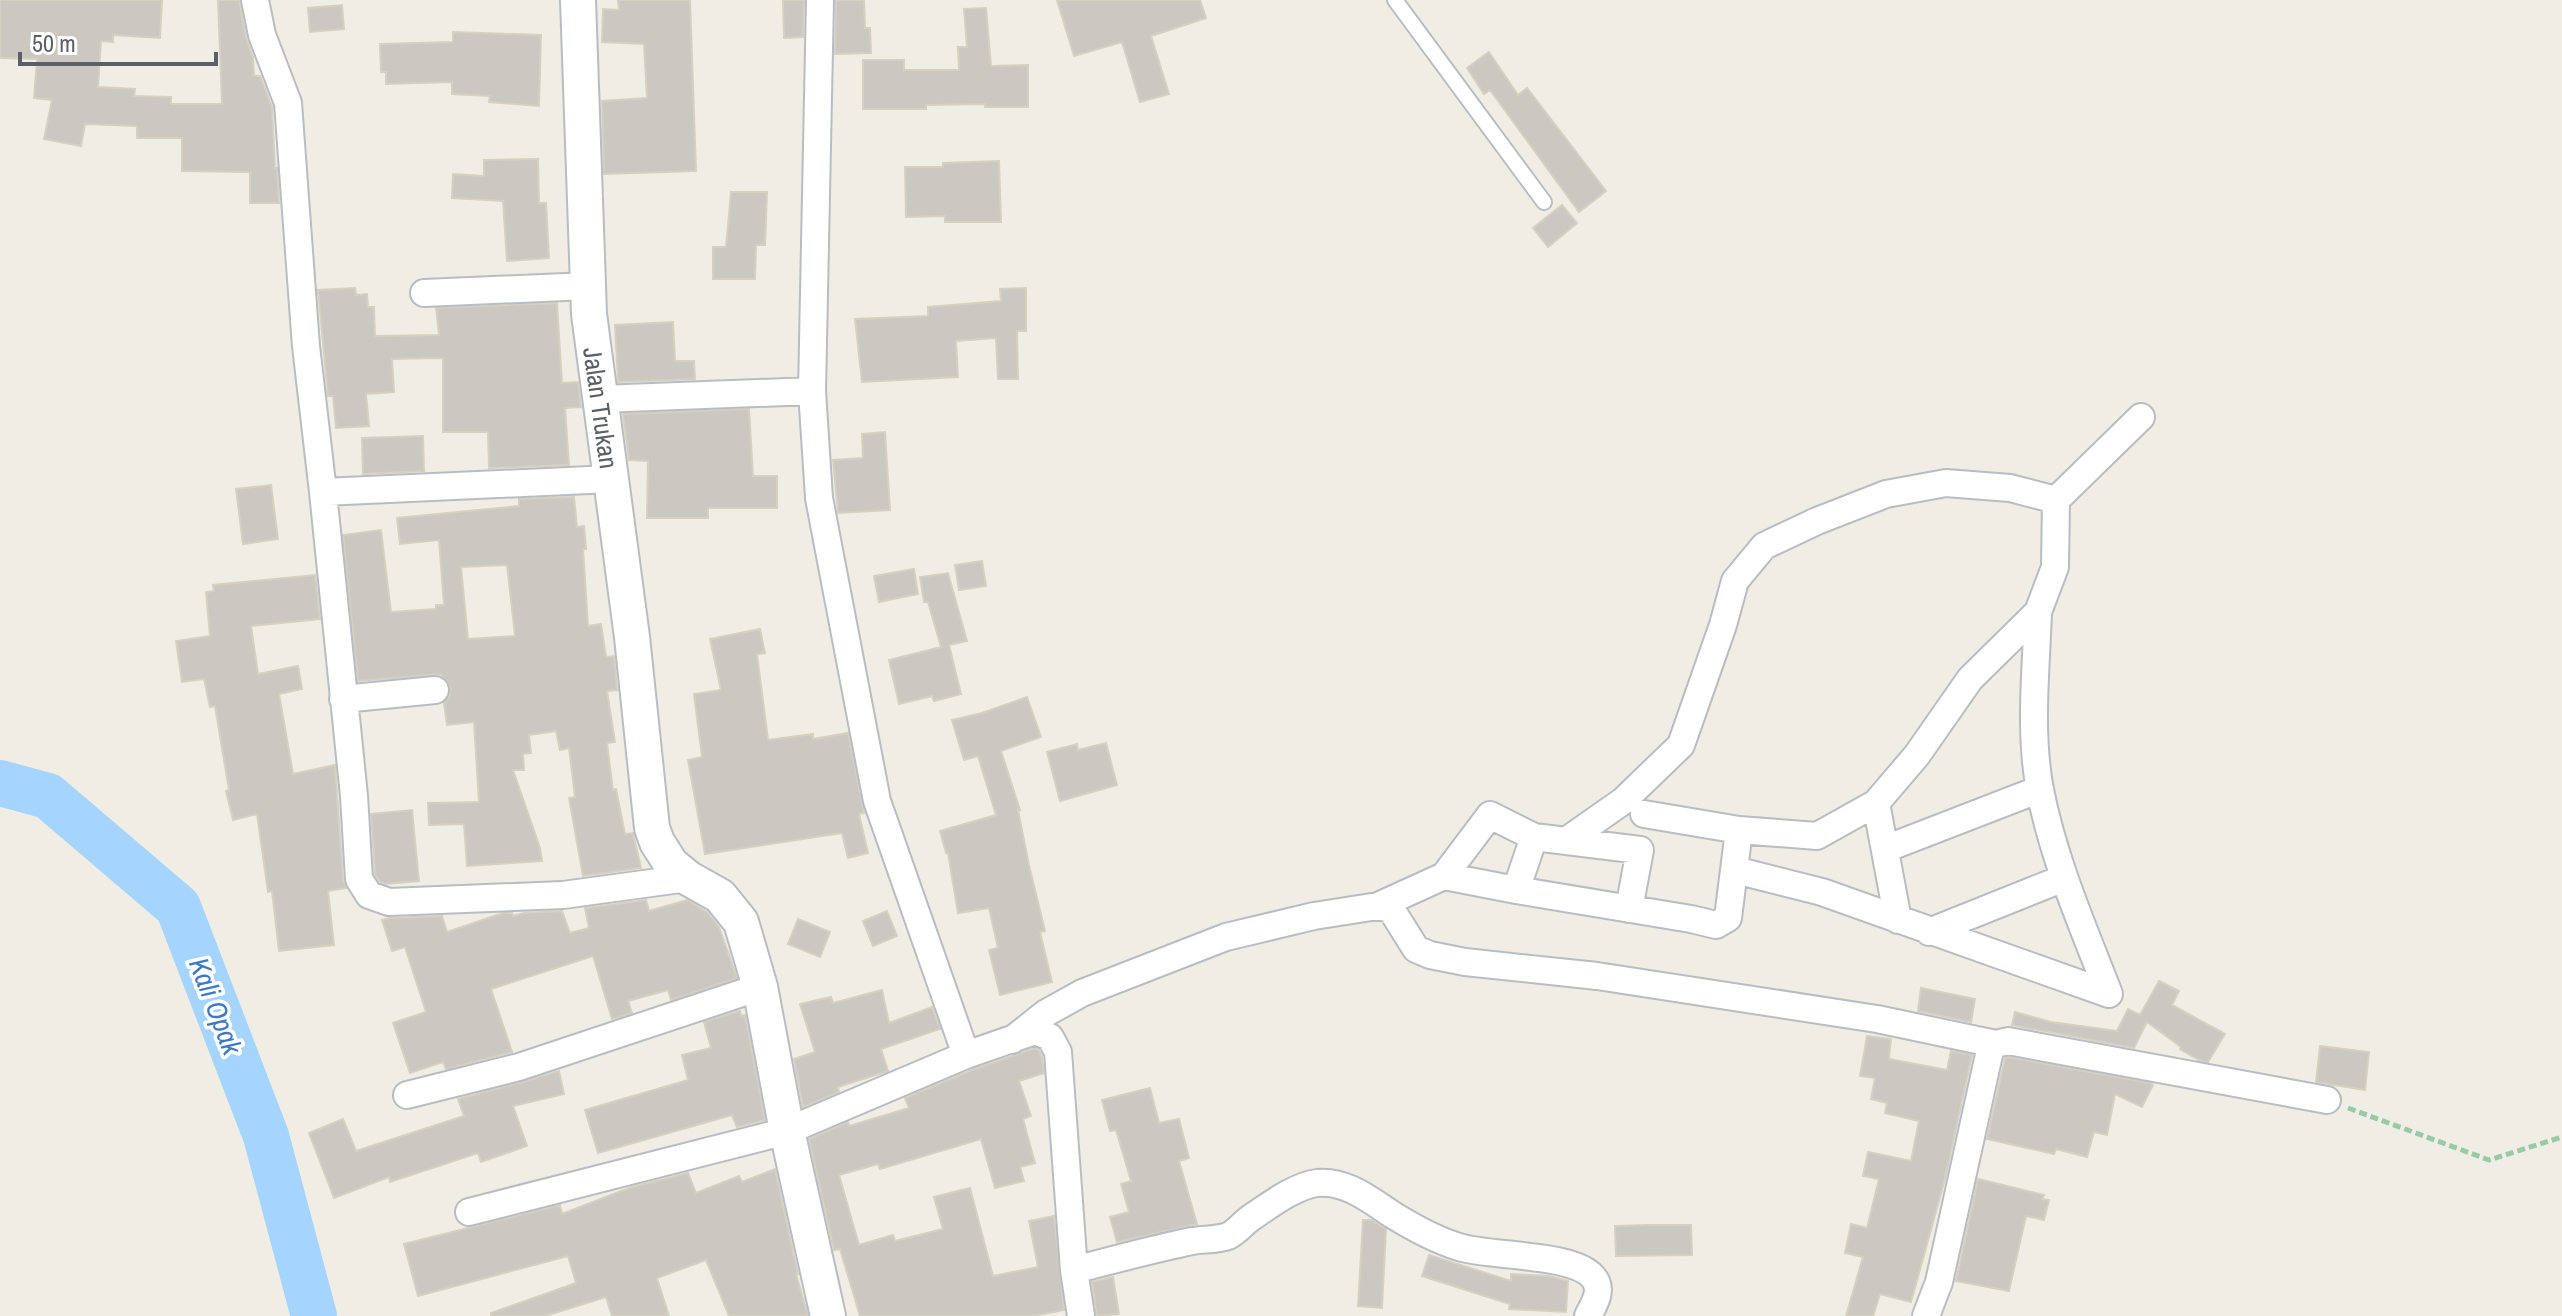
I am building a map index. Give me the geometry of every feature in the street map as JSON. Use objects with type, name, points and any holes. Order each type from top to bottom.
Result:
[{"type":"street","points":[[255,0],[262,35],[288,103],[306,346],[354,796],[359,879],[369,895],[389,902],[563,895],[688,878]]},
{"type":"street","name":"Jalan Trukan","points":[[578,0],[589,314],[632,637],[650,813],[657,842],[671,864],[688,878],[720,896],[741,922],[760,987],[787,1131],[828,1316]]},
{"type":"street","points":[[820,0],[812,391],[819,498],[877,801],[966,1055]]},
{"type":"street","points":[[424,293],[588,286]]},
{"type":"street","points":[[600,399],[812,391]]},
{"type":"street","points":[[1735,870],[1822,892],[1929,932],[1963,932],[2038,967],[2109,994],[2064,878],[2040,789],[2034,712],[2038,612],[2055,567],[2056,500],[2141,417]]},
{"type":"street","points":[[323,492],[611,479]]},
{"type":"street","points":[[1566,841],[1623,801],[1681,745],[1735,581],[1764,546],[1886,494],[1946,483],[2010,488],[2056,500]]},
{"type":"street","points":[[1644,814],[1739,830],[1817,836],[1876,803],[1917,755],[1970,679],[2038,612]]},
{"type":"street","points":[[343,699],[435,690]]},
{"type":"street","points":[[1629,909],[1650,775]]},
{"type":"street","points":[[1885,849],[2040,789]]},
{"type":"street","points":[[1876,803],[1898,920]]},
{"type":"street","points":[[1012,1040],[1061,1004],[1165,959],[1226,937],[1314,916],[1378,906],[1444,876],[1490,815],[1534,837],[1640,850]]},
{"type":"street","points":[[1444,876],[1716,925],[1728,918],[1739,830]]},
{"type":"street","points":[[1516,890],[1534,837]]},
{"type":"street","points":[[1963,932],[2064,878]]},
{"type":"street","points":[[1378,906],[1391,909],[1416,949],[1430,955],[1465,962],[1597,976],[1877,1019],[1996,1044],[2008,1041],[2327,1100]]},
{"type":"street","points":[[407,1095],[519,1067],[760,987]]},
{"type":"street","points":[[469,1212],[787,1131],[966,1055],[1035,1031],[1050,1037],[1058,1052],[1074,1270],[1081,1316]]},
{"type":"street","points":[[1926,1316],[1939,1282],[1990,1050],[1996,1044]]},
{"type":"street","points":[[1074,1270],[1192,1241],[1230,1235],[1252,1217],[1303,1187],[1317,1183],[1333,1184],[1367,1197],[1394,1216],[1463,1249],[1556,1261],[1583,1269],[1593,1276],[1599,1293],[1588,1316]]},
{"type":"lane","points":[[1395,0],[1544,202]]},
{"type":"path","points":[[2327,1100],[2489,1160],[2562,1137]]},
{"type":"building","points":[[0,0],[162,0],[160,38],[113,35],[113,42],[101,41],[98,87],[135,89],[134,96],[171,97],[171,104],[222,104],[218,0],[239,0],[253,57],[254,76],[260,76],[272,107],[279,203],[250,203],[250,172],[182,171],[182,138],[137,138],[137,126],[85,124],[81,146],[44,139],[52,100],[34,98],[37,59],[0,58]]},
{"type":"building","points":[[618,0],[690,0],[696,171],[604,174],[602,101],[647,98],[644,44],[602,42],[603,9],[619,10]]},
{"type":"building","points":[[783,0],[804,0],[803,37],[784,38]]},
{"type":"building","points":[[836,0],[864,0],[865,28],[870,28],[871,53],[835,54]]},
{"type":"building","points":[[1057,0],[1200,0],[1206,18],[1151,36],[1169,94],[1140,102],[1122,42],[1074,56]]},
{"type":"building","points":[[342,5],[344,29],[310,32],[308,8]]},
{"type":"building","points":[[986,8],[991,66],[1028,65],[1028,107],[985,107],[985,104],[926,105],[926,109],[863,109],[863,60],[904,60],[904,70],[959,70],[958,47],[967,47],[964,9]]},
{"type":"building","points":[[453,32],[541,35],[539,106],[489,102],[490,96],[452,94],[452,82],[386,84],[386,72],[381,72],[380,44],[453,42]]},
{"type":"building","points":[[1489,52],[1518,95],[1527,88],[1606,191],[1579,212],[1490,90],[1484,94],[1467,68]]},
{"type":"building","points":[[538,159],[539,203],[546,203],[549,258],[507,261],[503,201],[452,198],[453,174],[484,176],[484,160]]},
{"type":"building","points":[[999,161],[1001,222],[945,222],[945,216],[906,217],[905,167],[943,167],[943,163]]},
{"type":"building","points":[[731,192],[767,192],[765,245],[756,245],[755,279],[713,279],[713,247],[726,247]]},
{"type":"building","points":[[1562,205],[1577,223],[1548,247],[1533,228]]},
{"type":"building","points":[[355,288],[356,295],[367,294],[368,307],[374,307],[375,336],[439,335],[436,308],[557,303],[562,383],[578,382],[581,407],[565,408],[569,465],[489,468],[488,432],[443,432],[443,358],[392,359],[394,392],[366,394],[369,426],[336,428],[333,396],[328,396],[318,290]]},
{"type":"building","points":[[1026,288],[1026,331],[1017,331],[1018,379],[998,379],[996,338],[956,341],[958,377],[862,382],[855,319],[928,316],[928,307],[1001,301],[1000,289]]},
{"type":"building","points":[[673,322],[675,361],[694,361],[695,379],[618,382],[615,325]]},
{"type":"building","points":[[749,409],[753,476],[777,476],[777,508],[708,508],[708,518],[647,518],[648,461],[629,460],[623,414]]},
{"type":"building","points":[[885,432],[890,510],[838,513],[833,460],[863,458],[862,434]]},
{"type":"building","points":[[423,436],[424,471],[363,474],[362,438]]},
{"type":"building","points":[[271,485],[278,539],[243,544],[236,489]]},
{"type":"building","points":[[574,497],[577,527],[584,526],[588,626],[601,624],[606,657],[614,656],[617,690],[607,691],[615,742],[607,743],[613,790],[616,789],[625,834],[633,833],[641,868],[583,876],[569,798],[575,797],[569,748],[560,750],[556,731],[529,735],[531,753],[523,754],[524,770],[513,770],[542,861],[467,866],[464,824],[429,825],[428,803],[479,802],[474,722],[447,725],[444,703],[450,696],[451,688],[441,674],[358,681],[343,535],[381,530],[391,612],[436,609],[436,605],[444,605],[439,540],[400,544],[397,518],[519,506],[519,499]],"holes":[[[507,565],[515,636],[468,639],[461,567]]]},
{"type":"building","points":[[982,561],[986,586],[959,590],[955,565]]},
{"type":"building","points":[[914,569],[918,594],[879,602],[874,576]]},
{"type":"building","points":[[948,573],[967,641],[949,645],[961,694],[934,701],[932,696],[899,704],[889,660],[941,647],[928,602],[924,602],[920,577]]},
{"type":"building","points":[[315,575],[320,619],[251,626],[258,674],[298,666],[302,689],[279,694],[293,774],[335,765],[346,888],[328,891],[334,945],[279,951],[272,891],[268,892],[257,814],[233,820],[215,706],[210,707],[204,679],[182,682],[176,641],[210,636],[206,592],[214,591],[213,585]]},
{"type":"building","points":[[760,629],[765,653],[757,654],[768,740],[813,734],[813,739],[848,733],[864,813],[859,814],[868,853],[848,858],[842,833],[705,854],[688,760],[702,757],[694,694],[721,690],[710,639]]},
{"type":"building","points":[[1027,697],[1041,737],[1001,751],[1020,810],[1045,931],[1040,932],[1052,982],[1000,995],[989,950],[998,948],[989,908],[958,913],[948,853],[940,831],[996,815],[978,756],[964,760],[952,720]]},
{"type":"building","points":[[1106,743],[1117,785],[1060,801],[1047,752],[1077,744],[1078,750]]},
{"type":"building","points":[[412,810],[419,881],[380,882],[375,874],[371,814]]},
{"type":"building","points":[[646,900],[649,911],[687,900],[707,912],[719,927],[737,978],[671,1000],[668,990],[628,1001],[632,1013],[612,1019],[593,956],[491,989],[512,1052],[446,1069],[443,1062],[410,1073],[393,1023],[426,1012],[405,947],[392,951],[382,920],[442,916],[447,932],[503,913],[512,913],[513,916],[562,911],[570,933],[589,928],[585,908]]},
{"type":"building","points":[[887,911],[897,936],[873,946],[863,921]]},
{"type":"building","points":[[798,919],[830,932],[820,957],[788,944]]},
{"type":"building","points":[[2159,981],[2179,991],[2172,1005],[2225,1034],[2208,1062],[2180,1049],[2147,1022],[2134,1048],[2012,1025],[2015,1012],[2051,1022],[2117,1031],[2128,1009],[2140,1015]]},
{"type":"building","points":[[1921,988],[1975,999],[1971,1022],[1918,1011]]},
{"type":"building","points":[[882,990],[889,1023],[932,1007],[940,1029],[881,1049],[888,1071],[838,1087],[839,1092],[803,1107],[794,1059],[815,1052],[800,1004],[831,997],[833,1003]]},
{"type":"building","points":[[740,1011],[741,1016],[745,1015],[765,1120],[737,1127],[732,1115],[598,1153],[585,1110],[688,1080],[682,1055],[711,1048],[704,1022]]},
{"type":"building","points":[[1867,1036],[1891,1039],[1889,1059],[1947,1070],[1951,1051],[1972,1055],[1945,1179],[1911,1302],[1880,1294],[1873,1316],[1846,1316],[1863,1257],[1845,1253],[1851,1224],[1867,1228],[1879,1179],[1863,1176],[1868,1152],[1911,1161],[1919,1121],[1885,1113],[1887,1103],[1871,1099],[1875,1078],[1860,1076]]},
{"type":"building","points":[[2320,1046],[2369,1052],[2365,1090],[2316,1082]]},
{"type":"building","points":[[1035,1048],[1042,1057],[1044,1073],[1019,1081],[1031,1116],[1023,1119],[1035,1163],[1020,1167],[1024,1181],[995,1188],[981,1139],[880,1169],[878,1164],[839,1175],[859,1245],[893,1235],[895,1241],[943,1229],[934,1197],[970,1188],[993,1276],[1038,1267],[1029,1221],[1054,1216],[1064,1310],[1034,1316],[860,1316],[840,1249],[834,1250],[809,1139],[848,1122],[849,1126],[909,1108],[905,1098]]},
{"type":"building","points":[[2005,1058],[2153,1085],[2142,1107],[2115,1094],[2107,1135],[2094,1132],[2087,1157],[2056,1149],[2054,1154],[1987,1139]]},
{"type":"building","points":[[559,1071],[564,1094],[513,1106],[527,1146],[481,1162],[478,1153],[390,1182],[389,1177],[334,1198],[309,1133],[343,1119],[356,1151],[464,1116],[458,1099]]},
{"type":"building","points":[[1150,1088],[1159,1123],[1179,1119],[1189,1158],[1179,1161],[1197,1224],[1117,1242],[1110,1217],[1129,1212],[1121,1184],[1131,1181],[1116,1130],[1110,1131],[1102,1100]]},
{"type":"building","points":[[775,1169],[796,1274],[808,1316],[729,1316],[706,1260],[657,1278],[669,1316],[612,1316],[606,1297],[545,1316],[491,1316],[491,1313],[576,1283],[568,1256],[418,1296],[404,1244],[560,1205],[562,1214],[629,1188],[688,1173],[696,1193],[739,1176],[742,1182]]},
{"type":"building","points":[[1978,1179],[2044,1195],[2042,1199],[2049,1200],[2044,1220],[2026,1216],[2009,1291],[1956,1281]]},
{"type":"building","points":[[1363,1220],[1372,1220],[1386,1229],[1382,1308],[1358,1306]]},
{"type":"building","points":[[1691,1225],[1692,1255],[1616,1256],[1615,1226]]},
{"type":"building","points":[[1429,1255],[1511,1281],[1511,1274],[1549,1276],[1568,1281],[1566,1312],[1509,1309],[1510,1304],[1422,1276]]},
{"type":"building","points":[[1113,1277],[1119,1314],[1097,1316],[1092,1282]]},
{"type":"waterway","name":"Kali Opak","points":[[0,783],[48,796],[178,907],[266,1136],[314,1316]]}]
